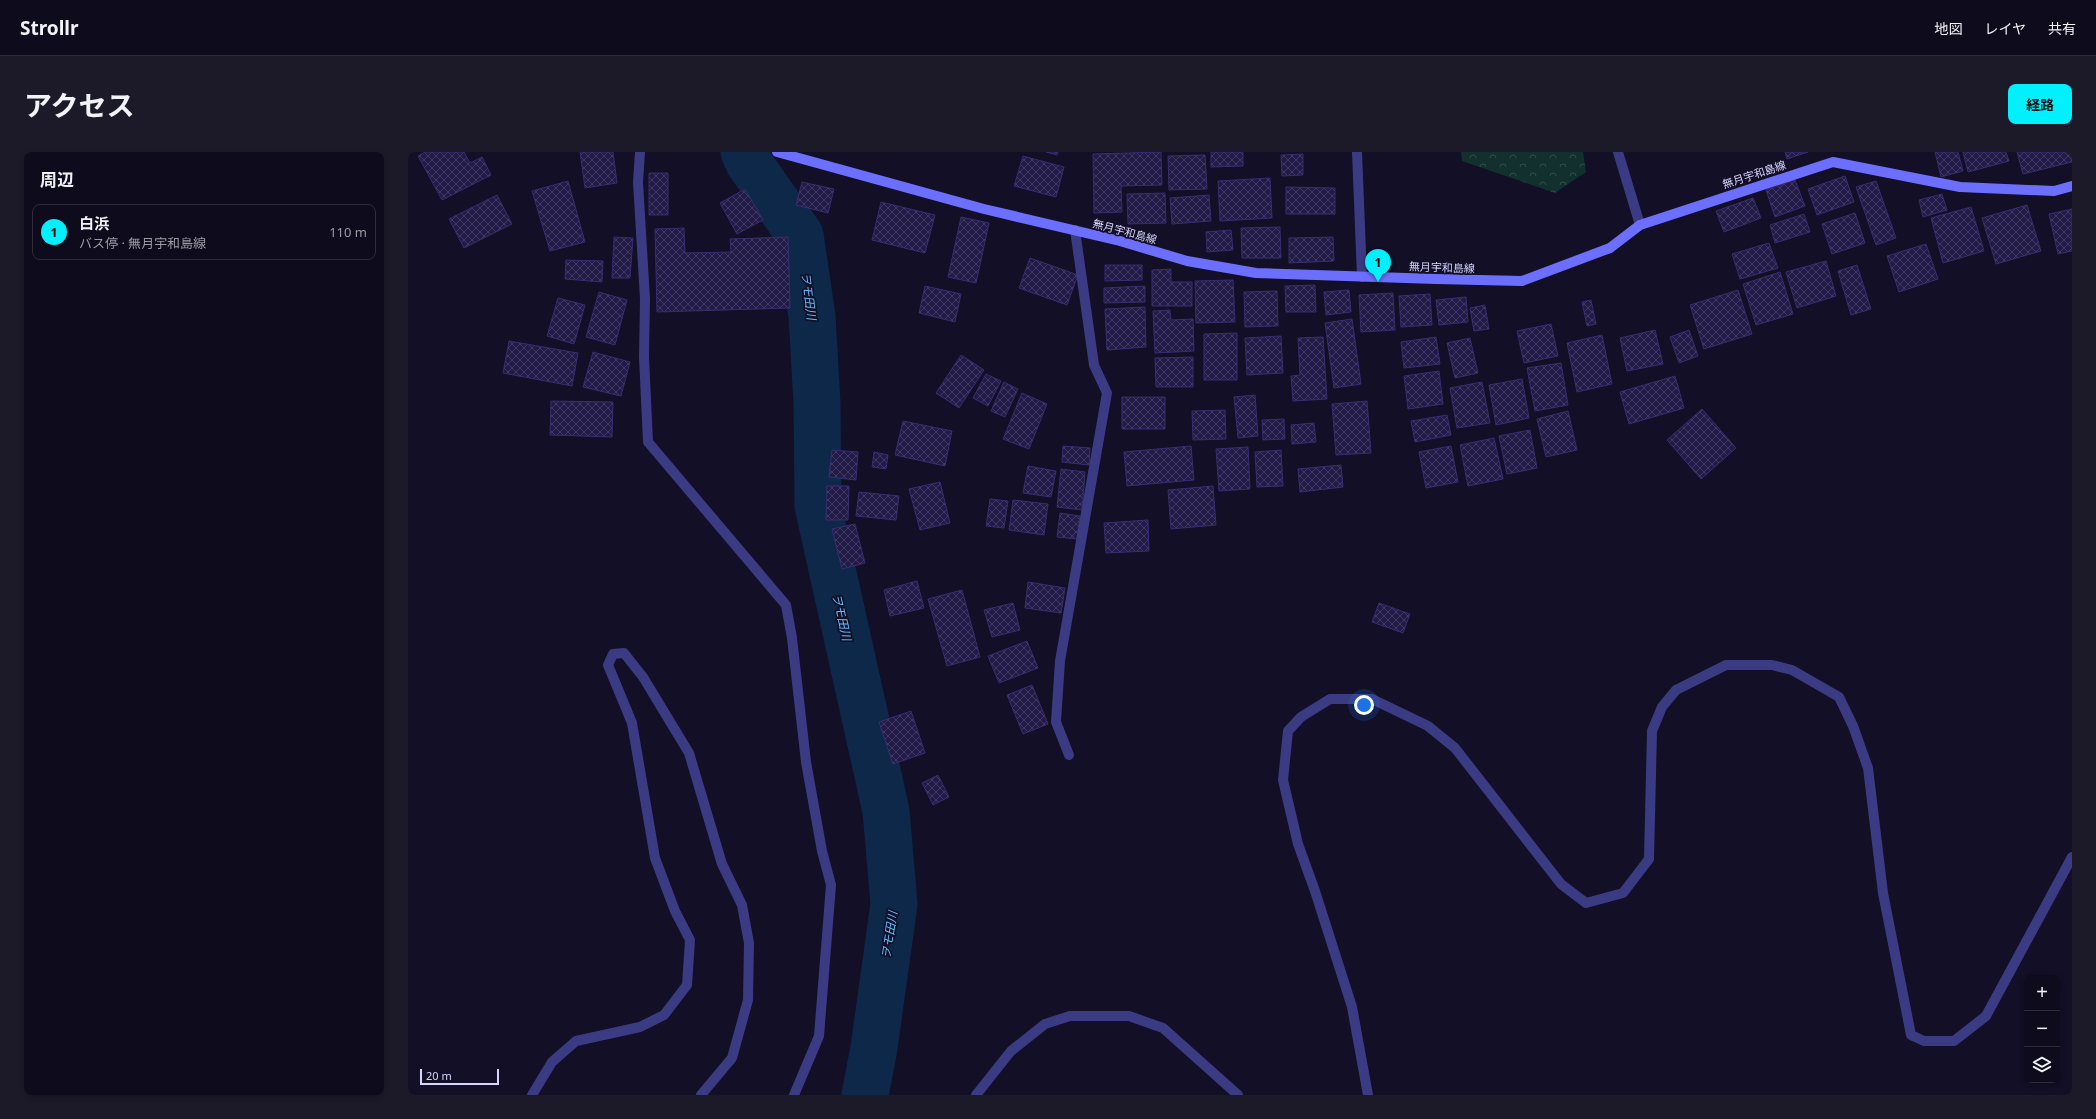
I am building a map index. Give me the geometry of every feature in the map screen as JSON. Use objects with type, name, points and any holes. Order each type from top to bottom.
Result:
[{"type":"main road","name":"無月宇和島線","points":[[777,152],[984,209],[1120,240],[1187,262],[1256,273],[1362,277],[1522,281],[1610,248],[1640,225],[1833,162],[1960,187],[2054,191],[2072,186]]},
{"type":"street","points":[[640,152],[638,182],[645,299],[644,357],[648,442],[786,605],[792,638],[806,762],[822,851],[831,884],[820,1036],[794,1095]]},
{"type":"street","points":[[1356,152],[1362,277]]},
{"type":"street","points":[[1618,152],[1640,225]]},
{"type":"street","points":[[1069,755],[1056,722],[1060,661],[1107,393],[1094,365],[1075,230]]},
{"type":"street","points":[[532,1095],[552,1062],[576,1041],[640,1027],[664,1015],[687,985],[690,940],[675,911],[655,858],[632,723],[608,665],[614,654],[624,653],[643,677],[689,753],[722,864],[742,905],[750,942],[748,1000],[732,1058],[701,1095]]},
{"type":"street","points":[[1368,1095],[1352,1007],[1315,891],[1298,844],[1284,780],[1288,732],[1301,717],[1330,699],[1372,699],[1428,726],[1455,748],[1561,884],[1586,903],[1622,893],[1649,859],[1652,732],[1662,707],[1676,690],[1726,665],[1772,665],[1792,670],[1839,697],[1853,726],[1868,768],[1883,893],[1911,1035],[1924,1041],[1954,1041],[1986,1016],[2072,857]]},
{"type":"street","points":[[976,1095],[1011,1051],[1045,1024],[1070,1016],[1129,1016],[1163,1028],[1232,1088],[1238,1095]]},
{"type":"green space","points":[[1461,152],[1583,152],[1586,172],[1555,193],[1462,161]]},
{"type":"building","points":[[425,152],[464,152],[470,163],[482,157],[491,175],[442,200],[418,156]]},
{"type":"building","points":[[580,152],[613,152],[617,183],[585,188]]},
{"type":"building","points":[[1046,152],[1058,152],[1057,155]]},
{"type":"building","points":[[1161,152],[1162,185],[1121,186],[1122,212],[1094,213],[1093,154]]},
{"type":"building","points":[[1211,152],[1243,152],[1243,166],[1211,167]]},
{"type":"building","points":[[1785,152],[1808,152],[1787,159]]},
{"type":"building","points":[[1935,152],[1958,152],[1963,171],[1941,177]]},
{"type":"building","points":[[1963,152],[2006,152],[2009,161],[1968,172]]},
{"type":"building","points":[[2017,152],[2072,152],[2072,162],[2023,174]]},
{"type":"building","points":[[1303,154],[1303,175],[1282,176],[1281,155]]},
{"type":"building","points":[[1205,155],[1207,189],[1169,190],[1168,156]]},
{"type":"building","points":[[1023,156],[1064,167],[1056,197],[1014,186]]},
{"type":"building","points":[[649,173],[668,173],[668,215],[649,215]]},
{"type":"building","points":[[1845,176],[1854,202],[1817,215],[1808,189]]},
{"type":"building","points":[[1270,178],[1272,218],[1220,221],[1218,181]]},
{"type":"building","points":[[1795,180],[1805,206],[1775,217],[1766,190]]},
{"type":"building","points":[[568,181],[585,242],[550,251],[532,191]]},
{"type":"building","points":[[1876,181],[1896,238],[1876,245],[1856,187]]},
{"type":"building","points":[[802,182],[834,189],[828,213],[796,205]]},
{"type":"building","points":[[1286,187],[1335,188],[1335,214],[1286,214]]},
{"type":"building","points":[[745,189],[763,220],[737,234],[720,203]]},
{"type":"building","points":[[1165,193],[1166,223],[1128,224],[1127,194]]},
{"type":"building","points":[[1942,194],[1947,210],[1923,217],[1919,200]]},
{"type":"building","points":[[497,195],[512,224],[464,248],[449,219]]},
{"type":"building","points":[[1209,195],[1211,221],[1172,224],[1170,198]]},
{"type":"building","points":[[1753,198],[1761,218],[1724,232],[1716,211]]},
{"type":"building","points":[[881,202],[935,215],[925,253],[872,240]]},
{"type":"building","points":[[2027,205],[2041,251],[1996,264],[1982,218]]},
{"type":"building","points":[[1971,207],[1984,251],[1943,263],[1931,218]]},
{"type":"building","points":[[2072,209],[2072,251],[2058,254],[2049,214]]},
{"type":"building","points":[[1855,213],[1865,243],[1832,254],[1822,224]]},
{"type":"building","points":[[1804,214],[1810,232],[1775,243],[1770,225]]},
{"type":"building","points":[[961,217],[989,223],[976,283],[948,277]]},
{"type":"building","points":[[1280,227],[1281,258],[1242,258],[1241,228]]},
{"type":"building","points":[[684,228],[685,253],[731,252],[730,239],[788,237],[790,308],[657,312],[655,229]]},
{"type":"building","points":[[1231,230],[1233,250],[1207,252],[1206,232]]},
{"type":"building","points":[[614,237],[633,238],[630,278],[612,278]]},
{"type":"building","points":[[1333,237],[1334,261],[1289,263],[1289,238]]},
{"type":"building","points":[[1769,243],[1778,268],[1740,279],[1732,254]]},
{"type":"building","points":[[1926,244],[1938,279],[1899,292],[1887,256]]},
{"type":"building","points":[[1030,258],[1078,275],[1067,305],[1019,288]]},
{"type":"building","points":[[566,260],[603,261],[602,282],[565,279]]},
{"type":"building","points":[[1826,261],[1836,296],[1797,308],[1786,272]]},
{"type":"building","points":[[1105,265],[1142,265],[1142,280],[1105,281]]},
{"type":"building","points":[[1857,265],[1871,309],[1851,315],[1838,271]]},
{"type":"building","points":[[1171,269],[1171,282],[1192,282],[1192,306],[1152,306],[1152,270]]},
{"type":"building","points":[[1780,272],[1793,314],[1756,325],[1743,284]]},
{"type":"building","points":[[1233,280],[1235,322],[1196,323],[1195,281]]},
{"type":"building","points":[[1315,285],[1316,312],[1286,312],[1285,286]]},
{"type":"building","points":[[925,286],[961,294],[955,322],[919,313]]},
{"type":"building","points":[[1145,286],[1145,302],[1104,303],[1104,288]]},
{"type":"building","points":[[1349,290],[1351,312],[1326,315],[1324,292]]},
{"type":"building","points":[[1738,290],[1752,334],[1704,349],[1690,305]]},
{"type":"building","points":[[1277,291],[1278,326],[1245,327],[1244,292]]},
{"type":"building","points":[[599,292],[627,300],[615,345],[586,337]]},
{"type":"building","points":[[1393,293],[1395,330],[1361,332],[1359,295]]},
{"type":"building","points":[[1430,294],[1432,325],[1401,327],[1399,296]]},
{"type":"building","points":[[1466,297],[1468,322],[1439,325],[1436,300]]},
{"type":"building","points":[[558,298],[585,305],[574,344],[547,336]]},
{"type":"building","points":[[1591,300],[1596,324],[1587,326],[1582,302]]},
{"type":"building","points":[[1485,305],[1489,329],[1474,331],[1470,308]]},
{"type":"building","points":[[1145,307],[1146,347],[1107,350],[1105,309]]},
{"type":"building","points":[[1170,310],[1171,320],[1193,319],[1194,351],[1155,353],[1153,311]]},
{"type":"building","points":[[1352,319],[1361,384],[1334,388],[1325,323]]},
{"type":"building","points":[[1551,324],[1558,356],[1524,363],[1517,331]]},
{"type":"building","points":[[1655,330],[1663,364],[1627,371],[1620,338]]},
{"type":"building","points":[[1689,330],[1698,356],[1679,363],[1670,337]]},
{"type":"building","points":[[1237,333],[1237,380],[1204,380],[1204,334]]},
{"type":"building","points":[[1602,335],[1612,384],[1577,392],[1567,343]]},
{"type":"building","points":[[1281,336],[1283,373],[1247,375],[1245,338]]},
{"type":"building","points":[[1323,337],[1327,399],[1293,401],[1291,376],[1300,375],[1298,338]]},
{"type":"building","points":[[1436,337],[1440,364],[1404,368],[1401,342]]},
{"type":"building","points":[[1470,338],[1478,373],[1455,378],[1447,343]]},
{"type":"building","points":[[509,341],[578,353],[572,386],[503,373]]},
{"type":"building","points":[[593,352],[630,362],[621,396],[583,387]]},
{"type":"building","points":[[961,355],[984,370],[959,408],[936,393]]},
{"type":"building","points":[[1193,357],[1193,387],[1156,387],[1155,358]]},
{"type":"building","points":[[1561,363],[1568,405],[1535,411],[1527,368]]},
{"type":"building","points":[[1439,371],[1443,404],[1408,409],[1404,376]]},
{"type":"building","points":[[986,374],[1001,381],[988,406],[973,398]]},
{"type":"building","points":[[1675,376],[1684,408],[1629,424],[1620,392]]},
{"type":"building","points":[[1522,379],[1529,418],[1496,425],[1489,385]]},
{"type":"building","points":[[1004,382],[1018,389],[1005,417],[991,411]]},
{"type":"building","points":[[1482,382],[1490,423],[1457,428],[1450,388]]},
{"type":"building","points":[[1022,393],[1047,404],[1029,449],[1003,439]]},
{"type":"building","points":[[1255,395],[1258,436],[1238,438],[1234,397]]},
{"type":"building","points":[[1122,397],[1165,397],[1165,429],[1122,429]]},
{"type":"building","points":[[551,401],[613,402],[612,437],[550,435]]},
{"type":"building","points":[[1367,401],[1371,453],[1336,455],[1332,404]]},
{"type":"building","points":[[1702,409],[1736,448],[1701,479],[1667,440]]},
{"type":"building","points":[[1225,410],[1226,439],[1193,440],[1192,411]]},
{"type":"building","points":[[1568,411],[1577,450],[1546,457],[1537,419]]},
{"type":"building","points":[[1447,415],[1451,435],[1415,442],[1411,421]]},
{"type":"building","points":[[1284,419],[1285,439],[1263,440],[1262,420]]},
{"type":"building","points":[[903,421],[952,431],[945,466],[895,455]]},
{"type":"building","points":[[1314,423],[1316,442],[1292,444],[1291,425]]},
{"type":"building","points":[[1530,430],[1537,468],[1507,474],[1499,436]]},
{"type":"building","points":[[1494,438],[1503,479],[1468,486],[1460,445]]},
{"type":"building","points":[[1063,446],[1090,448],[1089,465],[1062,462]]},
{"type":"building","points":[[1191,446],[1194,480],[1127,486],[1124,452]]},
{"type":"building","points":[[1451,446],[1458,482],[1426,488],[1419,452]]},
{"type":"building","points":[[1248,447],[1250,489],[1219,491],[1216,449]]},
{"type":"building","points":[[832,450],[858,452],[856,480],[829,477]]},
{"type":"building","points":[[1281,450],[1283,486],[1257,487],[1255,452]]},
{"type":"building","points":[[874,452],[888,455],[886,469],[872,467]]},
{"type":"building","points":[[1341,465],[1343,487],[1300,492],[1298,469]]},
{"type":"building","points":[[1028,466],[1056,471],[1051,497],[1023,493]]},
{"type":"building","points":[[1061,469],[1085,472],[1082,510],[1057,507]]},
{"type":"building","points":[[940,482],[950,523],[920,530],[909,489]]},
{"type":"building","points":[[827,486],[849,486],[848,520],[826,520]]},
{"type":"building","points":[[1213,486],[1216,525],[1171,529],[1168,490]]},
{"type":"building","points":[[859,492],[899,496],[896,520],[856,516]]},
{"type":"building","points":[[990,499],[1008,501],[1004,528],[986,526]]},
{"type":"building","points":[[1013,500],[1048,504],[1044,535],[1009,530]]},
{"type":"building","points":[[1060,513],[1080,516],[1077,539],[1057,537]]},
{"type":"building","points":[[1148,520],[1149,551],[1106,553],[1104,523]]},
{"type":"building","points":[[855,524],[865,563],[842,569],[832,529]]},
{"type":"building","points":[[917,581],[924,608],[890,616],[884,590]]},
{"type":"building","points":[[1028,582],[1065,588],[1061,613],[1025,608]]},
{"type":"building","points":[[962,590],[980,657],[947,666],[928,599]]},
{"type":"building","points":[[1013,603],[1020,630],[992,637],[984,610]]},
{"type":"building","points":[[1379,603],[1410,614],[1403,633],[1372,622]]},
{"type":"building","points":[[1027,641],[1038,668],[999,683],[988,656]]},
{"type":"building","points":[[1032,685],[1048,724],[1023,734],[1007,695]]},
{"type":"building","points":[[911,711],[925,753],[893,764],[879,722]]},
{"type":"building","points":[[938,775],[949,797],[933,805],[922,783]]},
{"type":"waterway","name":"ヲモ田川","points":[[744,152],[749,163],[800,235],[812,316],[817,403],[818,506],[886,811],[894,904],[874,1048],[865,1095]]},
{"type":"place","name":"白浜","points":[[1378,282]]}]
